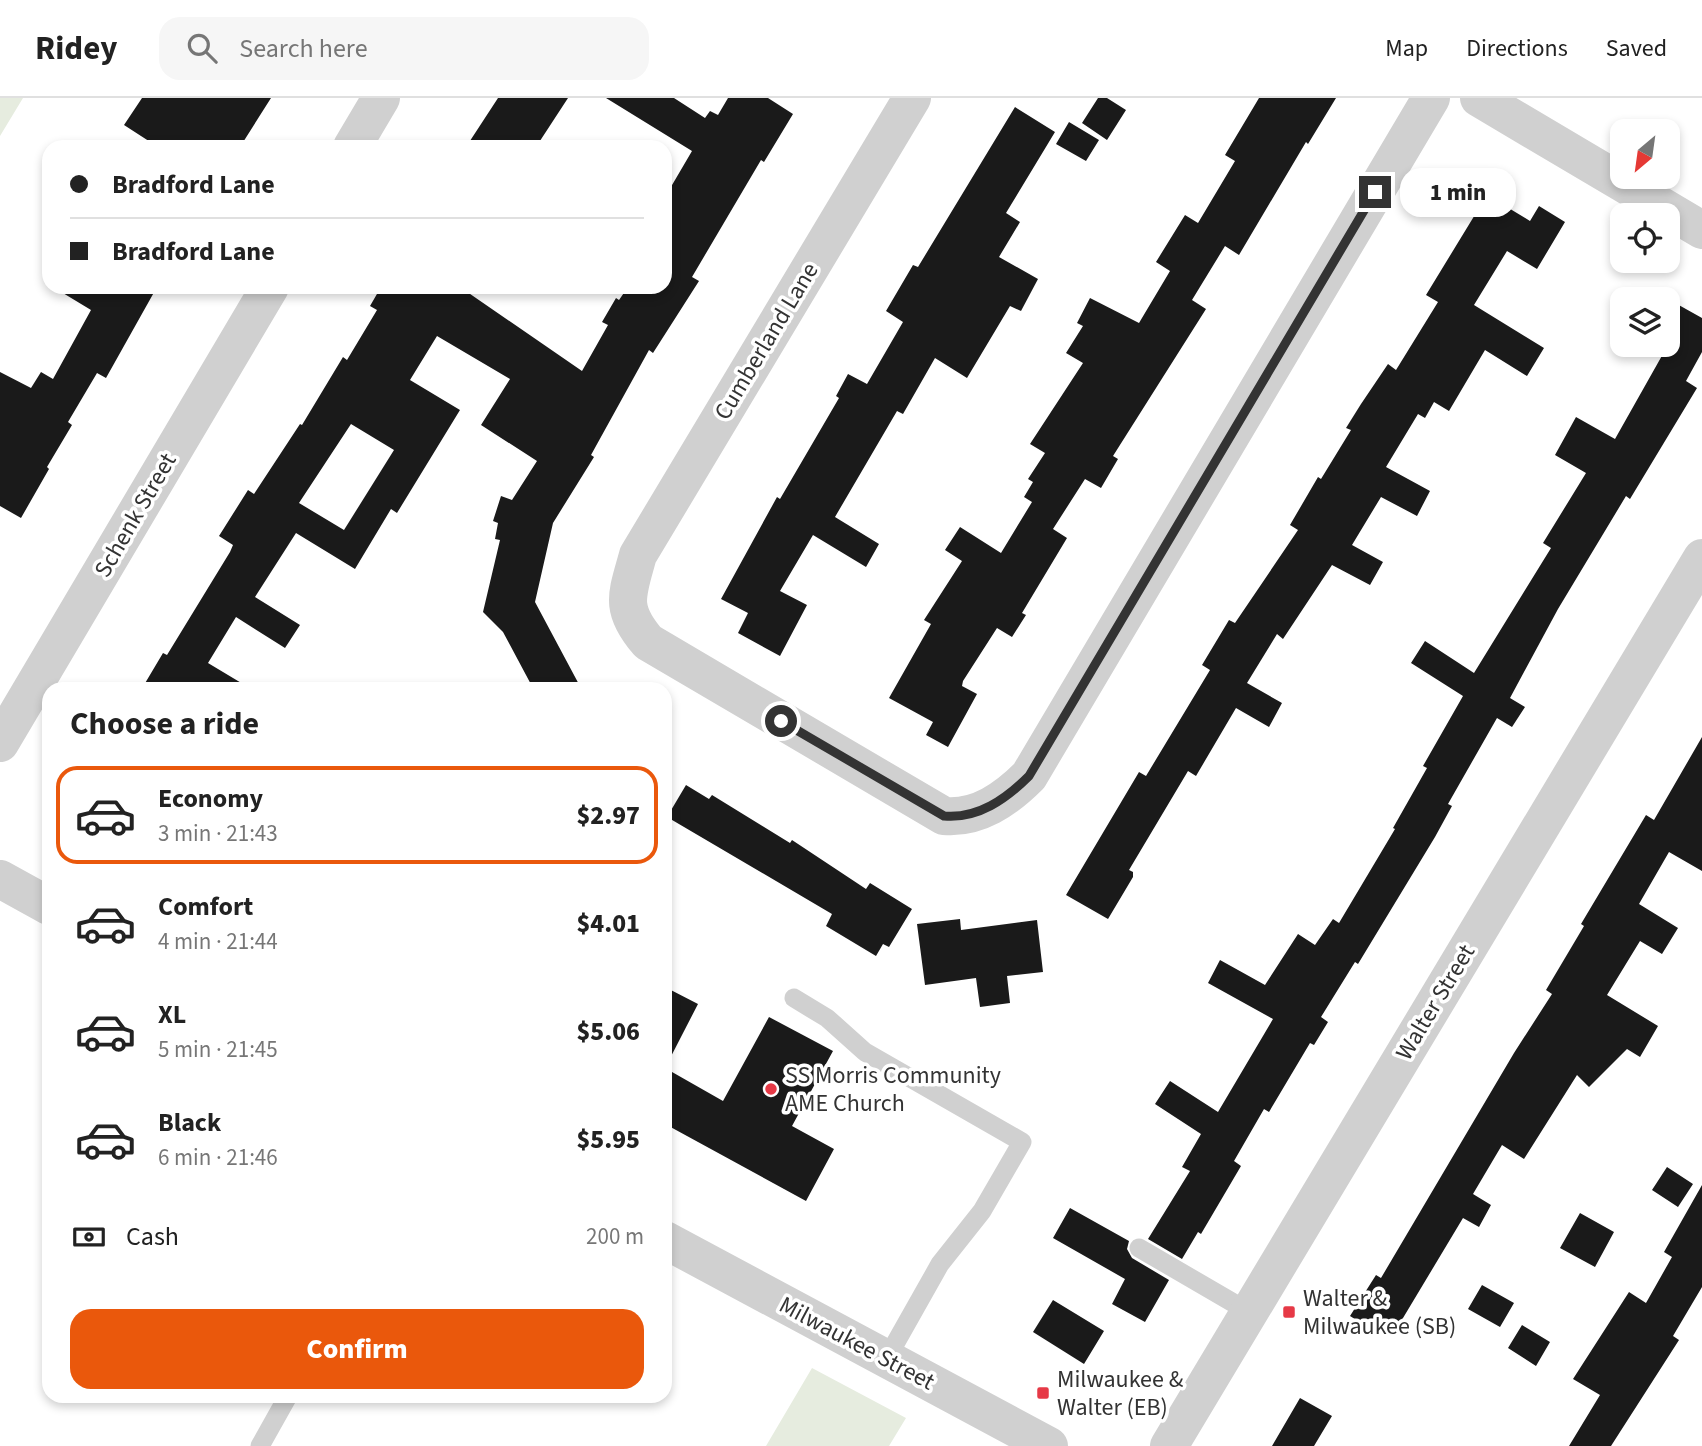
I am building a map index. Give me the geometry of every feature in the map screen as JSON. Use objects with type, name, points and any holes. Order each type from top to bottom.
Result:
[{"type":"street","points":[[356,140],[381,98]]},
{"type":"street","name":"Cumberland Lane","points":[[912,98],[638,555],[629,588],[628,606],[632,624],[648,642],[944,816],[955,817],[996,804],[1029,776],[1430,98]]},
{"type":"street","points":[[1479,98],[1702,230]]},
{"type":"street","name":"Schenk Street","points":[[0,743],[266,294]]},
{"type":"street","name":"Walter Street","points":[[1169,1446],[1702,558]]},
{"type":"street","points":[[0,879],[42,902]]},
{"type":"street","name":"Milwaukee Street","points":[[672,1244],[1049,1446]]},
{"type":"lane","points":[[794,998],[827,1018],[865,1052],[1022,1142],[982,1211],[940,1264],[887,1358]]},
{"type":"lane","points":[[1139,1248],[1250,1312]]},
{"type":"lane","points":[[261,1446],[284,1403]]},
{"type":"shaded area","points":[[0,98],[23,98],[0,136]]},
{"type":"shaded area","points":[[812,1368],[906,1418],[889,1446],[766,1446]]},
{"type":"building","points":[[142,98],[271,98],[244,140],[147,140],[124,125]]},
{"type":"building","points":[[498,98],[568,98],[541,140],[471,140]]},
{"type":"building","points":[[606,98],[674,98],[705,118],[710,111],[718,115],[728,98],[768,98],[793,114],[764,162],[761,160],[692,277],[699,281],[653,353],[649,350],[591,455],[594,457],[553,523],[535,602],[578,682],[530,682],[503,632],[483,612],[500,540],[495,539],[498,523],[493,521],[501,496],[512,500],[537,461],[481,425],[510,379],[437,336],[410,380],[460,410],[397,513],[391,509],[355,569],[296,533],[255,597],[300,625],[285,648],[236,617],[208,663],[240,682],[146,682],[163,653],[167,655],[230,552],[233,545],[219,536],[248,490],[254,494],[300,424],[302,425],[343,357],[347,360],[377,310],[370,306],[377,294],[470,294],[582,371],[608,325],[602,322],[616,298],[619,300],[623,294],[672,294],[672,185],[692,151]],"holes":[[[351,424],[394,450],[344,530],[299,503]]]},
{"type":"building","points":[[1098,98],[1107,98],[1126,110],[1107,140],[1082,123]]},
{"type":"building","points":[[1259,98],[1336,98],[1308,144],[1306,142],[1239,255],[1225,246],[1192,300],[1206,309],[1113,456],[1118,459],[1101,488],[1085,479],[1053,529],[1067,538],[1022,613],[1026,615],[1012,637],[997,628],[963,681],[962,686],[977,694],[948,747],[926,735],[933,722],[889,698],[931,624],[924,620],[962,561],[945,550],[960,527],[1001,553],[1032,502],[1024,497],[1033,482],[1028,479],[1045,453],[1030,444],[1083,363],[1066,353],[1083,326],[1077,323],[1090,298],[1139,323],[1170,271],[1156,262],[1185,215],[1198,223],[1235,161],[1225,155]]},
{"type":"building","points":[[1015,107],[1055,132],[1006,213],[1020,222],[999,257],[1038,279],[1021,311],[1010,306],[967,378],[935,358],[903,414],[897,411],[835,517],[879,544],[866,567],[813,535],[780,591],[807,605],[780,656],[738,633],[748,613],[721,599],[777,497],[780,499],[839,398],[836,396],[848,374],[867,384],[903,322],[886,311],[913,265],[918,267]]},
{"type":"building","points":[[1069,122],[1099,140],[1086,161],[1056,144]]},
{"type":"building","points":[[1487,195],[1530,221],[1539,206],[1565,222],[1537,269],[1507,251],[1474,305],[1544,348],[1527,376],[1485,350],[1449,411],[1434,402],[1425,418],[1418,414],[1386,467],[1430,491],[1417,516],[1381,497],[1352,545],[1383,562],[1370,585],[1332,565],[1283,639],[1277,634],[1247,683],[1282,703],[1269,727],[1236,708],[1196,776],[1188,771],[1129,870],[1133,872],[1133,877],[1108,919],[1066,895],[1139,772],[1146,776],[1210,670],[1202,665],[1229,620],[1235,623],[1298,530],[1290,525],[1318,477],[1321,479],[1351,430],[1346,428],[1361,404],[1388,364],[1396,370],[1438,302],[1426,295]]},
{"type":"building","points":[[65,294],[153,294],[106,378],[97,373],[68,422],[72,425],[21,518],[0,506],[0,372],[31,388],[41,372],[53,379],[91,310]]},
{"type":"building","points":[[1680,306],[1702,318],[1702,352],[1686,381],[1697,388],[1630,499],[1626,496],[1558,609],[1510,698],[1525,707],[1512,727],[1497,718],[1448,804],[1452,806],[1435,837],[1358,964],[1355,962],[1321,1017],[1328,1022],[1314,1045],[1310,1043],[1269,1112],[1264,1109],[1234,1161],[1241,1166],[1201,1234],[1198,1232],[1182,1259],[1148,1239],[1190,1171],[1182,1167],[1201,1134],[1155,1104],[1170,1081],[1218,1112],[1273,1019],[1208,983],[1220,960],[1265,985],[1298,934],[1315,945],[1333,919],[1339,923],[1395,829],[1393,828],[1427,768],[1423,766],[1463,696],[1411,663],[1425,641],[1474,673],[1551,548],[1543,543],[1586,473],[1555,455],[1576,417],[1615,439],[1661,357],[1680,357]]},
{"type":"building","points":[[1702,737],[1702,871],[1669,852],[1639,904],[1678,928],[1662,954],[1640,941],[1607,995],[1658,1026],[1640,1057],[1627,1049],[1589,1087],[1577,1075],[1524,1159],[1502,1145],[1473,1194],[1491,1205],[1479,1227],[1463,1218],[1397,1328],[1390,1323],[1382,1336],[1350,1316],[1376,1275],[1381,1278],[1514,1053],[1552,994],[1546,990],[1584,926],[1581,924],[1646,815],[1654,820]]},
{"type":"building","points":[[686,785],[709,799],[712,795],[790,843],[792,840],[866,889],[870,883],[912,909],[889,947],[883,944],[876,956],[826,926],[832,914],[672,820],[672,809]]},
{"type":"building","points":[[960,919],[961,930],[1037,920],[1043,972],[1007,976],[1010,1003],[980,1007],[976,978],[925,985],[917,924]]},
{"type":"building","points":[[672,991],[698,1004],[672,1054]]},
{"type":"building","name":"SS Morris Community AME Church","points":[[769,1017],[833,1051],[792,1126],[834,1149],[806,1201],[672,1128],[672,1072],[723,1101]]},
{"type":"building","points":[[1667,1167],[1693,1184],[1678,1207],[1652,1190]]},
{"type":"building","points":[[1702,1185],[1702,1287],[1673,1336],[1679,1340],[1611,1446],[1569,1446],[1600,1395],[1573,1379],[1629,1292],[1646,1303],[1672,1257],[1664,1252]]},
{"type":"building","points":[[1070,1208],[1129,1241],[1127,1249],[1132,1258],[1169,1280],[1145,1322],[1112,1304],[1125,1279],[1053,1238]]},
{"type":"building","points":[[1580,1213],[1614,1232],[1595,1267],[1560,1248]]},
{"type":"building","points":[[1482,1285],[1514,1303],[1500,1327],[1468,1309]]},
{"type":"building","points":[[1053,1300],[1104,1331],[1084,1364],[1033,1332]]},
{"type":"building","points":[[1522,1325],[1550,1342],[1536,1366],[1508,1348]]},
{"type":"building","points":[[1300,1398],[1332,1416],[1314,1446],[1272,1446]]},
{"type":"place","name":"SS Morris Community AME Church","points":[[771,1089]]},
{"type":"place","name":"Walter & Milwaukee (SB)","points":[[1289,1312]]},
{"type":"place","name":"Milwaukee & Walter (EB)","points":[[1043,1393]]},
{"type":"route","points":[[781,721],[944,816],[955,817],[976,812],[996,804],[1015,790],[1029,776],[1375,192]]}]
